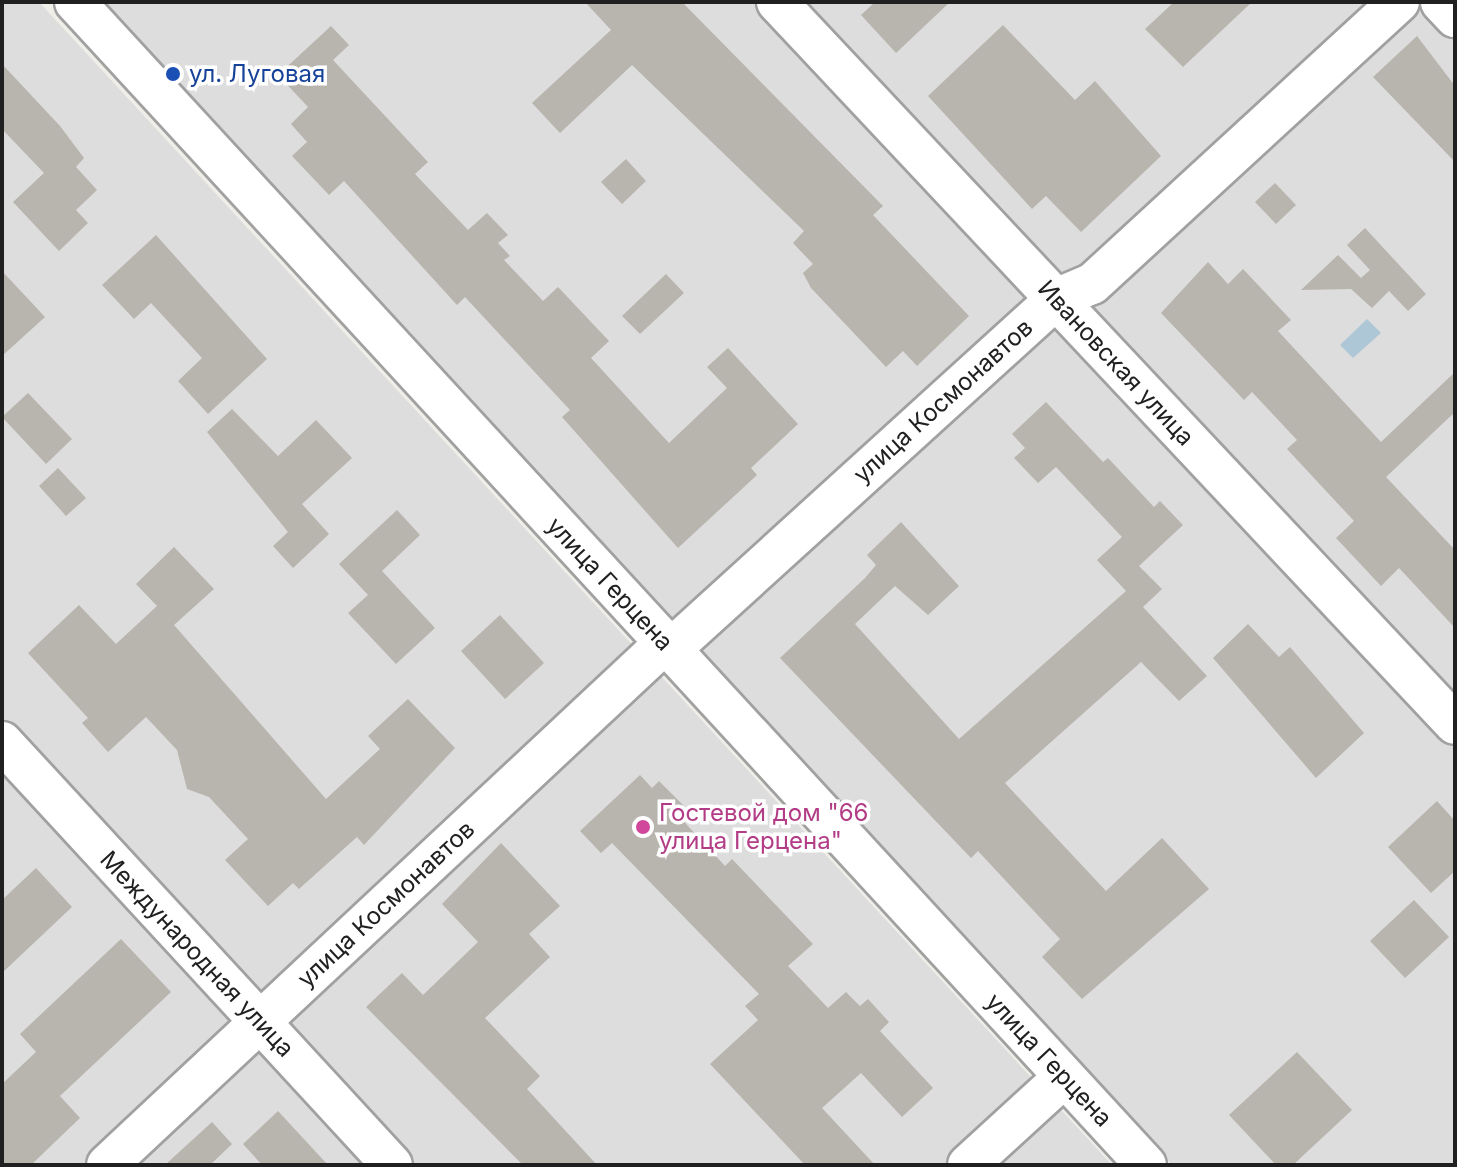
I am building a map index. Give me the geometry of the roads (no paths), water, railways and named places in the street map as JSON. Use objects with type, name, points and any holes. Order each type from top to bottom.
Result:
[{"type":"street","name":"улица Герцена","points":[[75,2],[1146,1165]]},
{"type":"street","name":"Ивановская улица","points":[[777,2],[1455,724]]},
{"type":"street","name":"улица Космонавтов","points":[[107,1165],[668,646],[1056,299],[1092,284],[1399,2]]},
{"type":"street","points":[[1441,2],[1455,17]]},
{"type":"street","name":"Международная улица","points":[[2,742],[392,1165]]},
{"type":"street","points":[[968,1165],[1064,1077]]},
{"type":"water","points":[[1367,319],[1381,333],[1353,358],[1340,345]]},
{"type":"place","name":"ул. Луговая","points":[[173,74]]},
{"type":"place","name":"Гостевой дом \"66 улица Герцена\"","points":[[643,827]]}]
